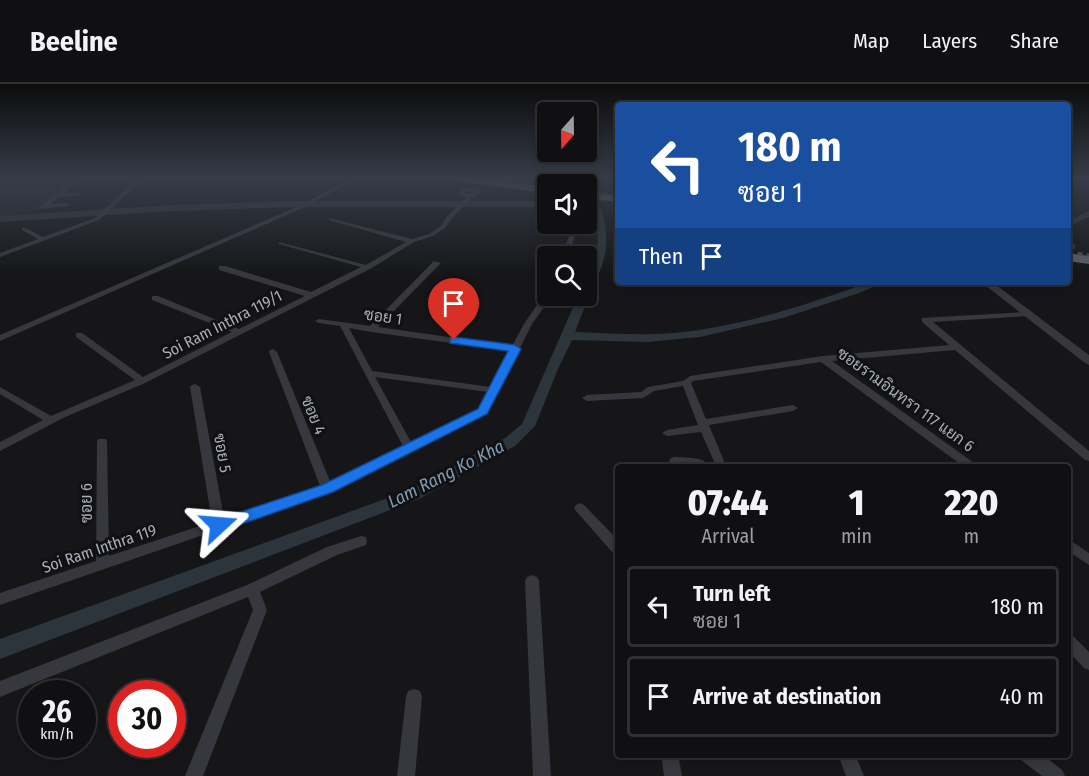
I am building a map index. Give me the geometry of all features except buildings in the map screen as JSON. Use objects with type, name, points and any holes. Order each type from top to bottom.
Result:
[{"type":"highway","points":[[1071,249],[1089,249]]},
{"type":"highway","points":[[1071,250],[1089,260]]},
{"type":"street","points":[[0,255],[93,221],[107,211]]},
{"type":"street","points":[[0,338],[292,211]]},
{"type":"street","name":"Soi Ram Inthra 119/1","points":[[0,447],[51,420],[142,381],[240,332],[367,267],[412,241],[431,236],[442,227],[453,211]]},
{"type":"street","points":[[331,219],[412,241]]},
{"type":"street","points":[[24,229],[44,239]]},
{"type":"street","points":[[280,243],[367,267]]},
{"type":"street","points":[[371,329],[437,263]]},
{"type":"street","points":[[222,268],[311,295]]},
{"type":"street","points":[[990,285],[1089,360]]},
{"type":"street","points":[[155,298],[240,332]]},
{"type":"street","name":"Soi Ram Inthra 119","points":[[0,599],[327,489],[483,411],[515,349],[541,306]]},
{"type":"street","points":[[1026,314],[929,318],[926,322],[1089,457]]},
{"type":"street","name":"ซอย 1","points":[[319,321],[515,349]]},
{"type":"street","points":[[343,325],[410,448]]},
{"type":"street","points":[[79,335],[142,381]]},
{"type":"street","points":[[588,398],[643,395],[651,389],[686,383],[690,379],[823,359],[955,347]]},
{"type":"street","name":"ซอย 4","points":[[273,352],[327,489]]},
{"type":"street","name":"ซอยรามอินทรา 117 แยก 6","points":[[823,359],[967,464]]},
{"type":"street","points":[[369,373],[494,390]]},
{"type":"street","points":[[686,383],[720,464]]},
{"type":"street","name":"ซอย 5","points":[[195,387],[219,525]]},
{"type":"street","points":[[0,390],[51,420]]},
{"type":"street","points":[[667,433],[793,408]]},
{"type":"street","name":"ซอย 6","points":[[102,442],[103,564]]},
{"type":"street","points":[[675,461],[701,464]]},
{"type":"street","points":[[580,508],[615,546]]},
{"type":"street","points":[[0,688],[252,589],[332,551],[361,541]]},
{"type":"street","points":[[1071,546],[1089,560]]},
{"type":"street","points":[[532,581],[542,776]]},
{"type":"street","points":[[194,776],[260,610],[252,589]]},
{"type":"street","points":[[1071,645],[1089,663]]},
{"type":"street","points":[[406,776],[414,697]]},
{"type":"street","points":[[670,758],[673,776]]},
{"type":"street","points":[[848,758],[855,776]]},
{"type":"street","points":[[1033,758],[1056,776]]},
{"type":"shaded area","points":[[0,211],[35,211],[32,214],[0,216]]},
{"type":"waterway","points":[[0,219],[121,211]]},
{"type":"waterway","points":[[597,266],[603,241],[598,211]]},
{"type":"waterway","name":"Lam Rang Ko Kha","points":[[1071,223],[1089,214]]},
{"type":"waterway","name":"Lam Rang Ko Kha","points":[[568,336],[647,338],[700,333],[778,315],[872,285]]},
{"type":"waterway","points":[[568,336],[579,306]]},
{"type":"waterway","name":"Lam Rang Ko Kha","points":[[0,649],[413,495],[510,442],[528,426],[551,369],[568,336]]},
{"type":"railway","points":[[1071,252],[1089,255]]},
{"type":"route","points":[[219,525],[327,489],[483,411],[515,349],[454,340]]}]
